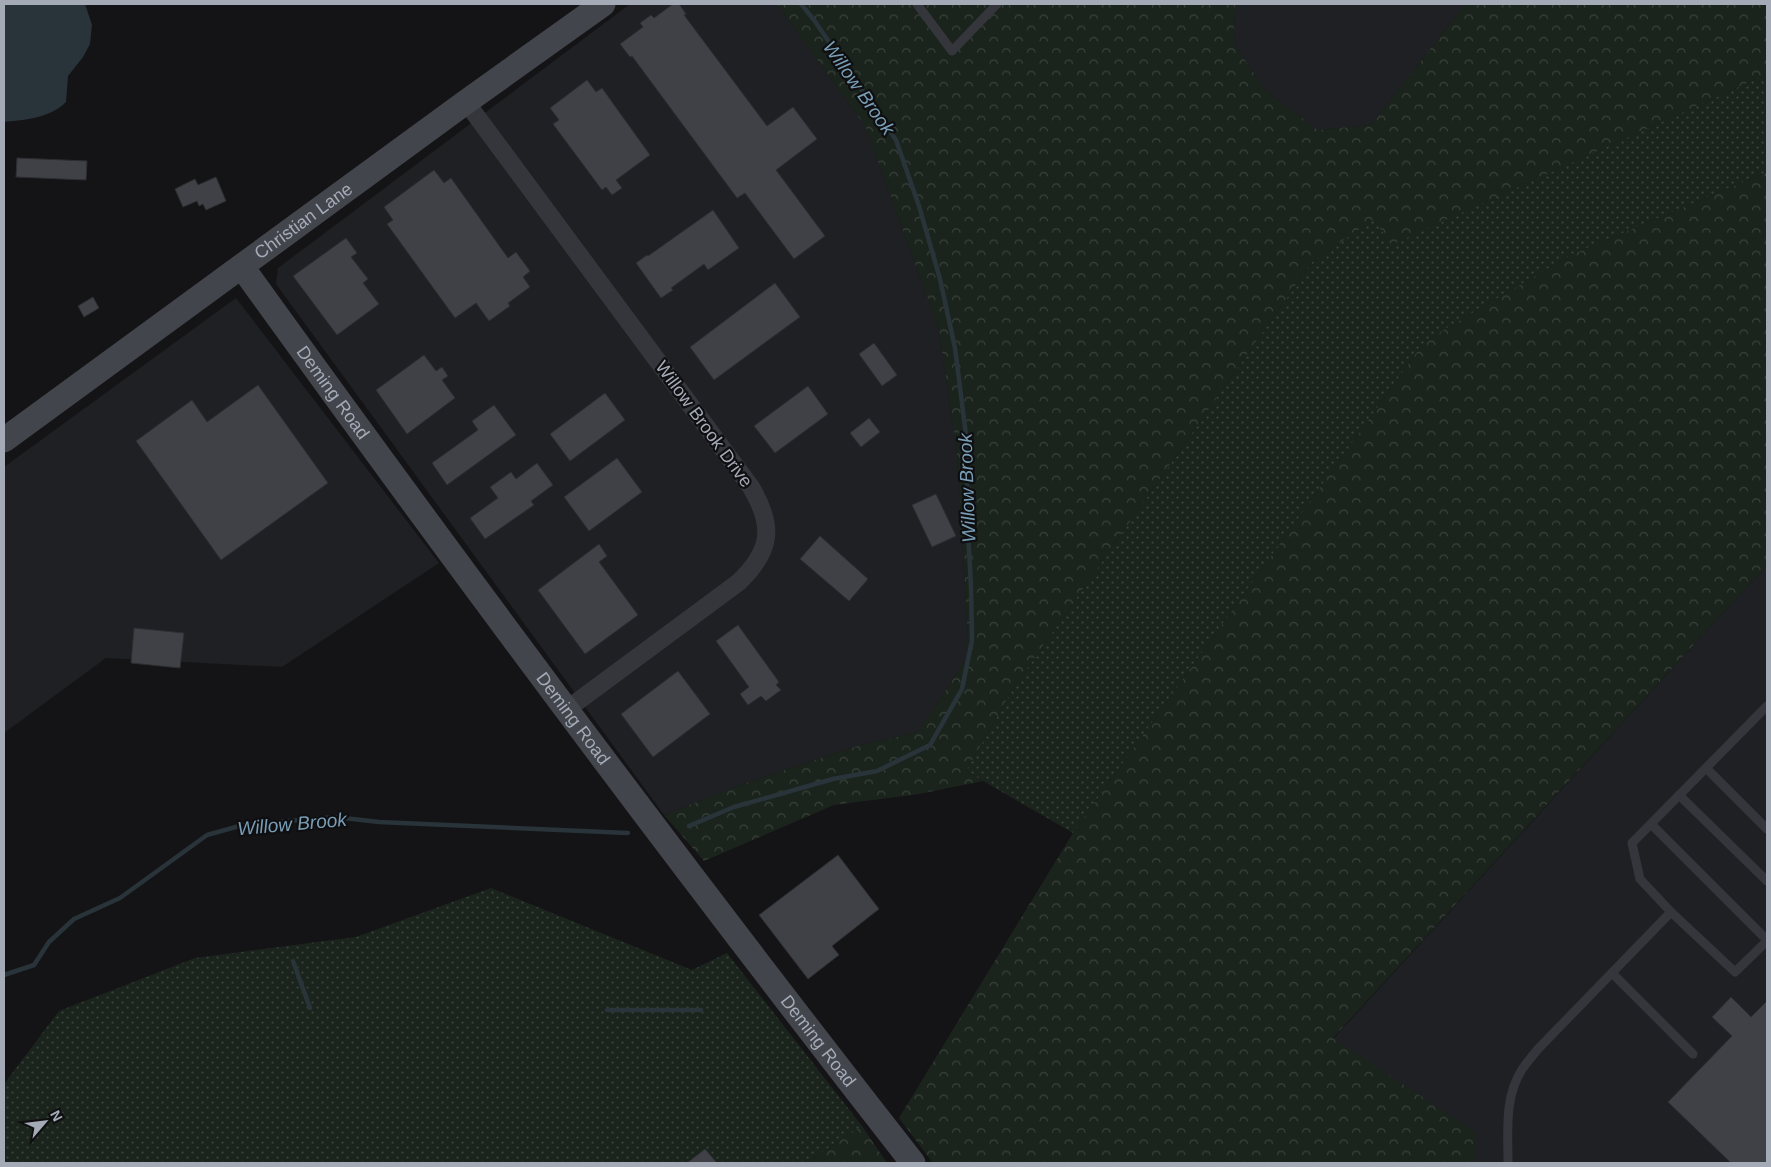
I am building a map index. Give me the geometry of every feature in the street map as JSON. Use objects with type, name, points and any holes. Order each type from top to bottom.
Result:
[{"type":"street","name":"Christian Lane","points":[[4,440],[603,4]]},
{"type":"street","name":"Willow Brook Drive","points":[[466,102],[751,487],[761,504],[765,520],[766,539],[761,556],[752,569],[566,710]]},
{"type":"street","name":"Deming Road","points":[[242,267],[349,416],[566,710],[741,942],[913,1163]]},
{"type":"lane","points":[[917,4],[952,51],[997,4]]},
{"type":"lane","points":[[1650,824],[1767,940],[1736,972],[1671,912],[1640,880],[1632,843],[1650,824],[1767,706]]},
{"type":"lane","points":[[1706,768],[1767,829]]},
{"type":"lane","points":[[1679,795],[1767,881]]},
{"type":"lane","points":[[1508,1163],[1508,1108],[1513,1089],[1522,1068],[1538,1049],[1671,912]]},
{"type":"lane","points":[[1612,973],[1693,1054]]},
{"type":"shaded area","points":[[4,4],[85,4],[92,25],[90,44],[83,57],[68,76],[66,102],[53,112],[28,119],[4,122]]},
{"type":"shaded area","points":[[630,4],[777,4],[865,126],[939,330],[957,454],[969,655],[918,732],[857,746],[743,784],[664,815],[276,284],[278,268]]},
{"type":"shaded area","points":[[1235,4],[1465,4],[1371,125],[1318,130],[1265,90],[1234,43]]},
{"type":"shaded area","points":[[236,298],[439,563],[282,667],[106,658],[4,733],[4,467]]},
{"type":"shaded area","points":[[1767,565],[1767,1163],[1476,1163],[1474,1132],[1333,1039]]},
{"type":"green space","points":[[777,4],[1235,4],[1234,43],[1265,90],[1318,130],[1371,125],[1465,4],[1767,4],[1767,74],[1391,245],[1374,219],[1312,262],[1014,687],[966,771],[983,781],[919,794],[834,805],[704,861],[664,815],[743,784],[857,746],[918,732],[969,655],[957,454],[939,330],[865,126]]},
{"type":"green space","points":[[1767,74],[1767,172],[1571,255],[1425,341],[1073,833],[966,771],[1014,687],[1312,262],[1375,218],[1392,244]]},
{"type":"green space","points":[[1767,172],[1767,565],[1333,1038],[1475,1132],[1476,1163],[933,1163],[899,1118],[1073,833],[1425,341],[1571,255]]},
{"type":"green space","points":[[491,888],[692,970],[727,953],[862,1126],[809,1163],[4,1163],[4,1084],[59,1011],[195,958],[356,937]]},
{"type":"green space","points":[[862,1126],[887,1163],[809,1163],[821,1153]]},
{"type":"building","points":[[673,4],[679,4],[686,14],[684,15],[767,126],[793,107],[817,139],[776,170],[825,236],[794,259],[745,193],[737,198],[632,56],[630,57],[620,44],[643,27],[640,23],[651,15],[654,18]]},
{"type":"building","points":[[587,80],[596,92],[602,88],[650,155],[616,180],[622,188],[612,195],[606,187],[602,190],[553,124],[559,120],[550,108]]},
{"type":"building","points":[[17,158],[87,161],[86,180],[16,177]]},
{"type":"building","points":[[434,170],[444,183],[451,178],[508,258],[516,252],[530,271],[523,277],[530,287],[508,303],[510,306],[489,321],[476,303],[455,318],[387,224],[393,220],[384,207]]},
{"type":"building","points":[[216,177],[226,201],[206,210],[203,204],[199,206],[197,201],[183,207],[175,189],[195,179],[198,185]]},
{"type":"building","points":[[713,210],[739,248],[708,270],[704,264],[671,288],[673,290],[661,298],[636,263]]},
{"type":"building","points":[[346,238],[357,253],[351,257],[368,279],[363,283],[379,304],[337,335],[293,276]]},
{"type":"building","points":[[775,283],[800,317],[714,380],[690,347]]},
{"type":"building","points":[[93,297],[99,308],[84,317],[78,306]]},
{"type":"building","points":[[874,343],[897,375],[882,386],[859,354]]},
{"type":"building","points":[[424,355],[436,371],[442,367],[448,376],[442,380],[455,398],[407,434],[376,390]]},
{"type":"building","points":[[258,385],[328,483],[221,560],[136,441],[192,400],[207,422]]},
{"type":"building","points":[[808,386],[828,414],[775,453],[754,426]]},
{"type":"building","points":[[605,393],[625,420],[570,461],[550,434]]},
{"type":"building","points":[[494,405],[516,435],[447,485],[432,463],[478,430],[472,421]]},
{"type":"building","points":[[869,418],[880,432],[861,447],[850,433]]},
{"type":"building","points":[[617,458],[642,492],[589,531],[564,497]]},
{"type":"building","points":[[537,463],[553,485],[531,501],[534,505],[485,539],[470,518],[498,498],[490,487],[511,472],[516,479]]},
{"type":"building","points":[[936,494],[956,536],[932,547],[912,505]]},
{"type":"building","points":[[820,536],[868,579],[849,601],[800,559]]},
{"type":"building","points":[[599,544],[607,556],[599,562],[638,615],[585,654],[538,590]]},
{"type":"building","points":[[738,625],[779,682],[776,685],[781,690],[766,701],[761,696],[748,705],[740,694],[749,687],[716,641]]},
{"type":"building","points":[[134,628],[184,633],[180,668],[131,663]]},
{"type":"building","points":[[678,671],[710,714],[653,757],[621,714]]},
{"type":"building","points":[[838,855],[879,909],[832,946],[839,955],[808,979],[759,915]]},
{"type":"building","points":[[1731,997],[1751,1017],[1767,1001],[1767,1163],[1731,1163],[1668,1102],[1732,1036],[1712,1017]]},
{"type":"building","points":[[705,1149],[717,1163],[687,1163]]},
{"type":"waterway","name":"Willow Brook","points":[[689,826],[734,807],[833,779],[877,771],[930,745],[962,689],[972,640],[967,515],[967,443],[955,348],[940,279],[919,206],[896,140],[801,4]]},
{"type":"waterway","name":"Willow Brook","points":[[4,975],[34,965],[49,942],[74,919],[120,898],[207,835],[243,825],[335,817],[379,822],[628,833]]},
{"type":"waterway","points":[[293,961],[310,1008]]},
{"type":"waterway","points":[[607,1010],[701,1010]]}]
